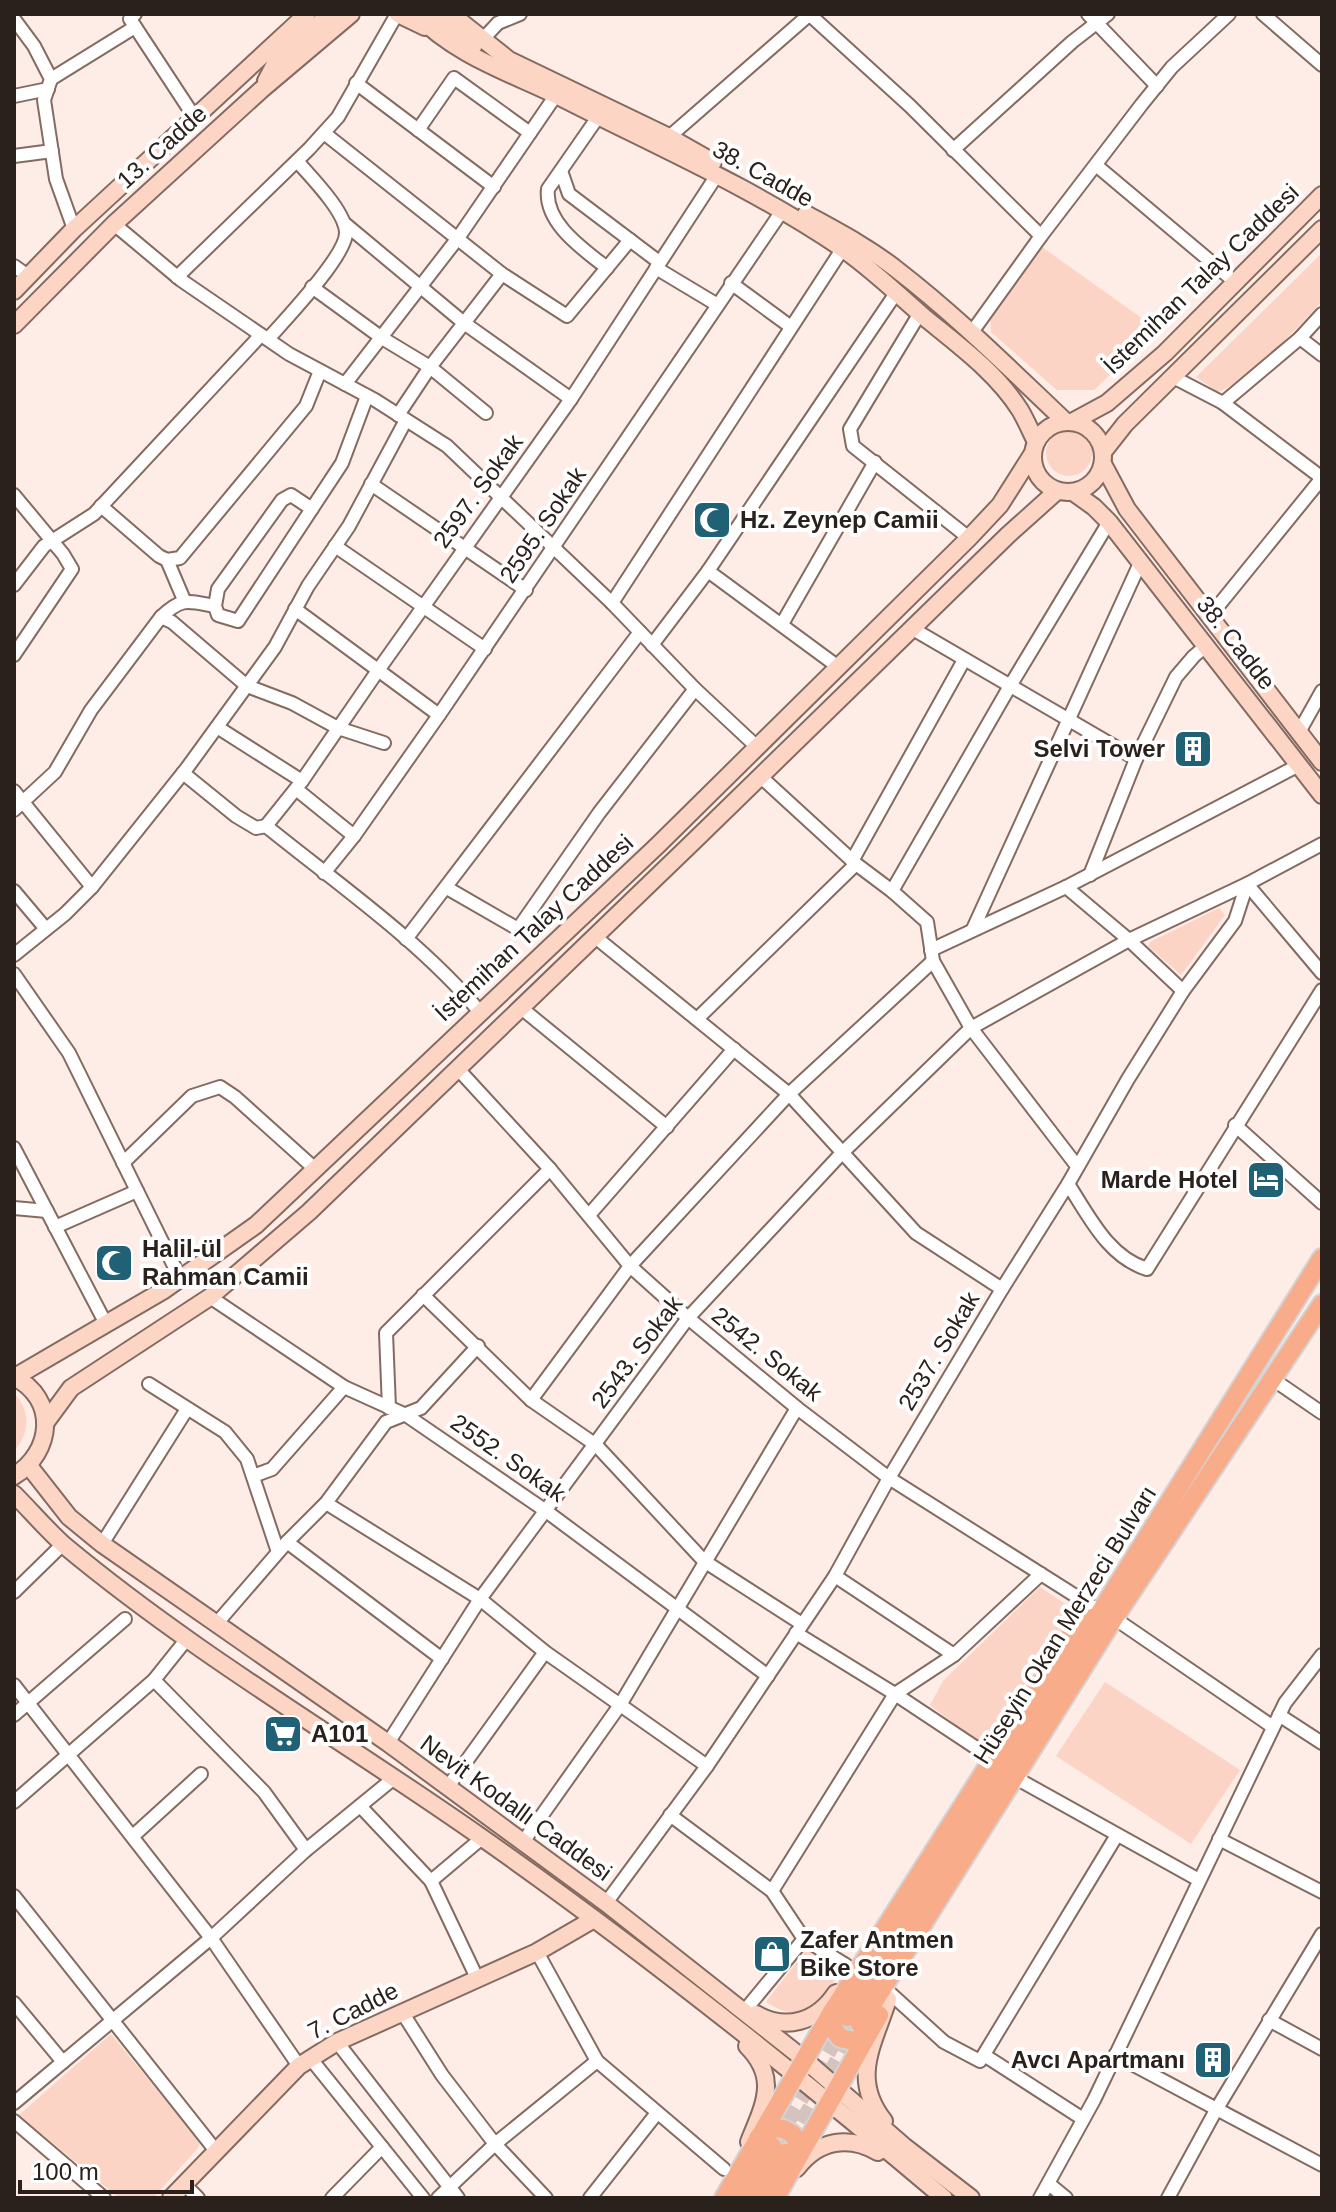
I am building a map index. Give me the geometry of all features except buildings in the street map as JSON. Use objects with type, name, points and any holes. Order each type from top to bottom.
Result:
[{"type":"main road","name":"Hüseyin Okan Merzeci Bulvarı","points":[[851,2022],[1108,1615],[1322,1258]]},
{"type":"main road","name":"Hüseyin Okan Merzeci Bulvarı","points":[[1108,1615],[1274,1380],[1322,1304]]},
{"type":"main road","points":[[742,2198],[778,2148],[832,2095],[851,2022],[855,1964],[993,1759],[1072,1634],[1108,1615],[1108,1647],[890,1997],[851,2022],[805,2060],[796,2077],[778,2148],[759,2198]]},
{"type":"main road","points":[[724,2198],[730,2172],[778,2148]]},
{"type":"main road","points":[[775,2198],[778,2148]]},
{"type":"street","name":"13. Cadde","points":[[14,291],[74,229],[307,14]]},
{"type":"street","name":"13. Cadde","points":[[14,325],[114,224],[341,17],[359,14]]},
{"type":"street","points":[[177,277],[338,117],[397,14],[433,22],[486,52],[509,60]]},
{"type":"street","name":"38. Cadde","points":[[416,14],[433,22],[502,72],[556,95],[717,175],[843,248],[1001,385],[1020,410],[1034,448]]},
{"type":"street","name":"38. Cadde","points":[[451,14],[509,60],[669,137],[854,240],[895,267],[972,332],[1069,422]]},
{"type":"street","points":[[484,38],[498,23],[520,14]]},
{"type":"street","points":[[669,137],[810,14],[910,106],[1041,236]]},
{"type":"street","points":[[953,150],[1072,42],[1093,19],[1108,14]]},
{"type":"street","points":[[972,332],[1041,236],[1172,67],[1229,14]]},
{"type":"street","points":[[1263,14],[1322,65]]},
{"type":"street","points":[[14,19],[34,46],[49,84],[44,100],[56,179],[74,229]]},
{"type":"street","points":[[14,96],[49,84],[131,19],[195,118]]},
{"type":"street","points":[[1093,19],[1157,86]]},
{"type":"street","points":[[418,130],[454,78],[530,133]]},
{"type":"street","points":[[356,83],[494,187]]},
{"type":"street","points":[[345,384],[458,238],[556,95]]},
{"type":"street","points":[[598,117],[548,189],[547,199],[556,222],[607,268]]},
{"type":"street","points":[[324,133],[502,274],[567,316],[630,240]]},
{"type":"street","points":[[14,156],[52,151]]},
{"type":"street","points":[[297,161],[326,195],[344,223],[464,323],[571,399]]},
{"type":"street","points":[[1097,166],[1235,282]]},
{"type":"street","points":[[561,171],[569,194],[658,265],[716,304]]},
{"type":"street","name":"2597. Sokak","points":[[266,826],[299,785],[571,399],[717,175]]},
{"type":"street","name":"İstemihan Talay Caddesi","points":[[1069,422],[1107,403],[1165,353],[1322,195]]},
{"type":"street","name":"2595. Sokak","points":[[324,873],[354,836],[526,590],[716,304],[782,211]]},
{"type":"street","points":[[14,585],[44,546],[94,514],[312,287],[343,245],[346,233],[344,223]]},
{"type":"street","points":[[114,224],[177,277],[265,337],[447,446],[756,746]]},
{"type":"street","name":"İstemihan Talay Caddesi","points":[[1103,458],[1125,424],[1322,229]]},
{"type":"street","points":[[612,603],[843,248]]},
{"type":"street","points":[[14,266],[28,276]]},
{"type":"street","points":[[14,955],[92,887],[183,773],[275,647],[371,484],[430,367],[502,274]]},
{"type":"street","points":[[731,283],[791,327]]},
{"type":"street","points":[[312,287],[382,338],[430,367],[486,413]]},
{"type":"street","points":[[652,645],[708,571],[896,293]]},
{"type":"street","points":[[920,313],[850,429],[853,446],[969,538]]},
{"type":"street","points":[[1223,403],[1300,338],[1322,314]]},
{"type":"street","points":[[1300,338],[1322,355]]},
{"type":"street","points":[[167,560],[180,558],[306,406],[320,371]]},
{"type":"street","points":[[1173,377],[1223,403],[1322,478],[1210,616]]},
{"type":"street","points":[[312,509],[291,495],[282,500],[218,589],[215,606],[218,615],[238,621],[312,509],[342,463],[367,396]]},
{"type":"street","points":[[1069,422],[1092,432],[1103,458],[1097,478],[1090,485],[1065,492],[1048,487],[1036,472],[1034,448],[1048,428],[1069,422]]},
{"type":"street","name":"İstemihan Talay Caddesi","points":[[14,1377],[180,1278],[256,1225],[658,845],[969,538],[1000,505],[1034,448]]},
{"type":"street","name":"38. Cadde","points":[[1103,458],[1127,509],[1322,762]]},
{"type":"street","points":[[782,624],[875,462]]},
{"type":"street","points":[[371,484],[526,590]]},
{"type":"street","name":"38. Cadde","points":[[1065,492],[1094,507],[1109,522],[1322,795]]},
{"type":"street","name":"İstemihan Talay Caddesi","points":[[29,1466],[42,1446],[46,1422],[71,1388],[210,1297],[309,1212],[1008,535],[1065,492]]},
{"type":"street","points":[[14,495],[72,569],[14,655]]},
{"type":"street","points":[[101,506],[167,560],[184,600]]},
{"type":"street","points":[[892,891],[1109,522]]},
{"type":"street","points":[[335,546],[485,649]]},
{"type":"street","points":[[973,929],[1141,561]]},
{"type":"street","points":[[708,571],[837,666]]},
{"type":"street","points":[[18,806],[55,772],[91,710],[161,617],[184,600],[215,606]]},
{"type":"street","points":[[295,609],[439,715]]},
{"type":"street","points":[[161,617],[172,622],[247,686],[292,703],[338,728],[384,743]]},
{"type":"street","points":[[913,629],[1136,759]]},
{"type":"street","points":[[406,939],[640,632]]},
{"type":"street","points":[[1090,875],[1136,759],[1176,677],[1207,645]]},
{"type":"street","points":[[697,1019],[854,862],[964,660]]},
{"type":"street","points":[[447,888],[518,929],[599,813],[695,689]]},
{"type":"street","points":[[1299,732],[1322,691]]},
{"type":"street","points":[[217,727],[299,785],[354,836]]},
{"type":"street","points":[[531,1400],[630,1266],[789,1094],[932,956],[973,929],[1090,875],[1299,765]]},
{"type":"street","points":[[183,773],[236,816],[256,828],[266,826],[406,939],[480,1012]]},
{"type":"street","points":[[761,777],[854,862],[927,922],[932,956],[971,1028],[1077,1166]]},
{"type":"street","points":[[14,791],[18,806],[92,887]]},
{"type":"street","points":[[1322,844],[1247,884],[1322,973]]},
{"type":"street","name":"2543. Sokak","points":[[388,1743],[480,1599],[688,1318],[841,1154],[971,1028],[1129,940],[1247,884]]},
{"type":"street","name":"2537. Sokak","points":[[606,1903],[707,1766],[835,1576],[889,1478],[1183,991],[1235,921],[1247,884]]},
{"type":"street","points":[[1066,887],[1183,991]]},
{"type":"street","points":[[14,891],[46,929]]},
{"type":"street","points":[[594,936],[789,1094],[916,1233],[1002,1289]]},
{"type":"street","points":[[14,974],[69,1053],[180,1278]]},
{"type":"street","points":[[1068,1184],[1107,1243],[1136,1266],[1147,1269],[1322,990]]},
{"type":"street","points":[[520,1007],[667,1127]]},
{"type":"street","points":[[589,1215],[734,1049]]},
{"type":"street","name":"2542. Sokak","points":[[458,1069],[550,1169],[630,1266],[797,1408],[889,1478],[1276,1721],[1322,1743]]},
{"type":"street","points":[[123,1163],[192,1096],[220,1087],[314,1168]]},
{"type":"street","points":[[1235,1125],[1322,1203]]},
{"type":"street","points":[[14,1148],[106,1324]]},
{"type":"street","points":[[389,1408],[386,1333],[550,1169]]},
{"type":"street","points":[[55,1227],[137,1191]]},
{"type":"street","points":[[14,1208],[47,1211]]},
{"type":"street","points":[[423,1295],[531,1400],[596,1445],[704,1561],[993,1759]]},
{"type":"street","name":"2552. Sokak","points":[[210,1297],[344,1387],[406,1415],[546,1511],[768,1676]]},
{"type":"street","points":[[217,1623],[282,1547],[326,1503],[386,1422],[421,1408],[478,1346]]},
{"type":"street","points":[[14,1377],[34,1392],[46,1422]]},
{"type":"street","points":[[1274,1380],[1322,1413]]},
{"type":"street","points":[[149,1384],[225,1432],[247,1459],[282,1547],[442,1659]]},
{"type":"street","points":[[253,1476],[272,1469],[344,1387]]},
{"type":"street","points":[[523,1842],[620,1705],[797,1408]]},
{"type":"street","points":[[102,1544],[187,1409]]},
{"type":"street","points":[[14,1476],[29,1466]]},
{"type":"street","name":"Nevit Kodallı Caddesi","points":[[29,1466],[69,1517],[102,1544],[388,1743],[523,1842],[606,1903],[805,2060],[832,2095],[942,2197]]},
{"type":"street","name":"Nevit Kodallı Caddesi","points":[[14,1494],[63,1544],[186,1640],[482,1838],[714,2009],[796,2077],[832,2095],[971,2198]]},
{"type":"street","points":[[326,1503],[480,1599],[545,1652],[707,1766]]},
{"type":"street","points":[[14,1592],[63,1544]]},
{"type":"street","points":[[772,1891],[895,1694],[954,1655],[1041,1574]]},
{"type":"street","points":[[835,1576],[954,1655]]},
{"type":"street","points":[[14,1715],[125,1619]]},
{"type":"street","points":[[14,1802],[154,1680],[186,1640]]},
{"type":"street","points":[[447,1788],[545,1652]]},
{"type":"street","points":[[1040,2198],[1115,2055],[1285,1703],[1322,1655]]},
{"type":"street","points":[[154,1680],[264,1792],[306,1850]]},
{"type":"street","points":[[14,1685],[305,2062],[382,2147],[423,2198]]},
{"type":"street","points":[[133,1836],[201,1774]]},
{"type":"street","points":[[14,2103],[211,1938],[306,1850],[394,1778]]},
{"type":"street","points":[[1023,1782],[1199,1880]]},
{"type":"street","points":[[360,1806],[431,1881],[477,1978]]},
{"type":"street","points":[[670,1815],[772,1891],[804,1939],[855,1964],[822,2011],[805,2020],[780,2023],[764,2019],[717,1990]]},
{"type":"street","points":[[982,2058],[1117,1835]]},
{"type":"street","points":[[431,1881],[482,1838]]},
{"type":"street","points":[[1219,1839],[1322,1892]]},
{"type":"street","points":[[14,1896],[216,2151]]},
{"type":"street","name":"7. Cadde","points":[[171,2198],[305,2062],[337,2042],[537,1952],[594,1919]]},
{"type":"street","points":[[1168,2198],[1216,2110],[1322,1934]]},
{"type":"street","points":[[746,2009],[804,1939]]},
{"type":"street","points":[[537,1952],[597,2061],[730,2172],[763,2109],[766,2084],[758,2059],[714,2009]]},
{"type":"street","points":[[905,2147],[876,2110],[866,2080],[869,2050],[890,1997],[944,2042],[982,2058],[1083,2119]]},
{"type":"street","points":[[14,2003],[63,2062]]},
{"type":"street","points":[[402,2012],[442,2075],[495,2144],[546,2198]]},
{"type":"street","points":[[1269,2020],[1322,2049]]},
{"type":"street","points":[[337,2042],[454,2193]]},
{"type":"street","points":[[1115,2055],[1322,2165]]},
{"type":"street","points":[[438,2198],[454,2193],[495,2144],[597,2061]]},
{"type":"street","points":[[590,2198],[657,2113]]},
{"type":"street","points":[[14,2121],[104,2198]]},
{"type":"street","points":[[775,2198],[807,2156],[832,2143],[860,2143],[910,2169]]},
{"type":"street","points":[[332,2198],[382,2147]]},
{"type":"street","points":[[1049,2184],[1066,2198]]},
{"type":"street","points":[[185,2185],[198,2198]]},
{"type":"shaded area","points":[[1042,247],[1157,329],[1094,390],[1057,390],[991,332],[990,317]]},
{"type":"shaded area","points":[[1322,253],[1322,302],[1286,339],[1245,376],[1218,392],[1196,377]]},
{"type":"shaded area","points":[[1069,430],[1085,437],[1092,453],[1085,469],[1069,476],[1053,469],[1046,453],[1053,437]]},
{"type":"shaded area","points":[[1219,908],[1225,915],[1181,975],[1148,946],[1150,942]]},
{"type":"shaded area","points":[[14,1393],[26,1415],[26,1429],[14,1451]]},
{"type":"shaded area","points":[[1040,1587],[1070,1607],[1068,1620],[988,1738],[979,1743],[930,1705],[943,1681]]},
{"type":"shaded area","points":[[1105,1682],[1240,1770],[1191,1844],[1056,1756]]},
{"type":"shaded area","points":[[806,1950],[840,1973],[825,1994],[801,2012],[779,2009],[766,2002]]},
{"type":"shaded area","points":[[111,2034],[200,2142],[153,2198],[119,2198],[19,2115]]},
{"type":"tunnel","points":[[772,2146],[844,2023]]},
{"type":"tunnel","points":[[789,2147],[858,2027]]},
{"type":"place","name":"Hz. Zeynep Camii","points":[[712,520]]},
{"type":"place","name":"Selvi Tower","points":[[1193,749]]},
{"type":"place","name":"Marde Hotel","points":[[1266,1180]]},
{"type":"place","name":"Halil-ül Rahman Camii","points":[[114,1263]]},
{"type":"place","name":"A101","points":[[283,1734]]},
{"type":"place","name":"Zafer Antmen Bike Store","points":[[772,1954]]},
{"type":"place","name":"Avcı Apartmanı","points":[[1213,2060]]}]
